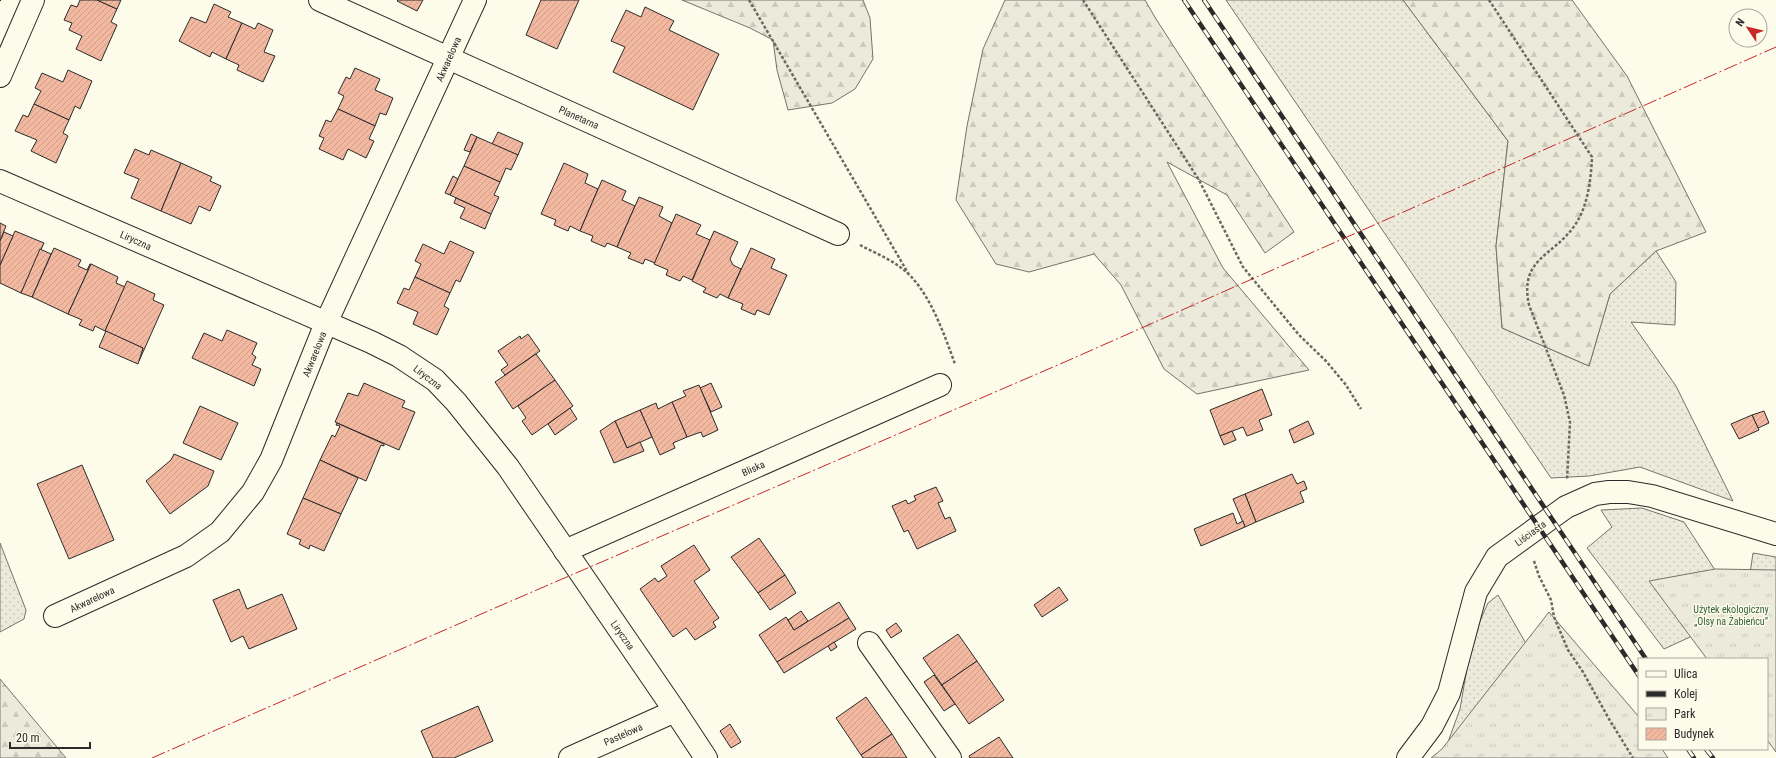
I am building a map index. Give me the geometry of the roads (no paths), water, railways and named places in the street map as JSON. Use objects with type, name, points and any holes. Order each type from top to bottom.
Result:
[{"type":"street","points":[[0,76],[33,0]]},
{"type":"street","name":"Planetarna","points":[[320,0],[838,234]]},
{"type":"street","name":"Akwarelowa","points":[[55,616],[186,556],[220,532],[252,492],[271,460],[326,323],[449,58],[474,0]]},
{"type":"street","name":"Liryczna","points":[[0,181],[399,356],[435,380],[456,402],[508,467],[706,758]]},
{"type":"street","name":"Bliska","points":[[565,552],[940,384]]},
{"type":"street","name":"Liściasta","points":[[1408,758],[1432,726],[1450,693],[1476,592],[1497,557],[1566,507],[1595,494],[1628,492],[1652,496],[1776,534]]},
{"type":"street","points":[[869,643],[950,758]]},
{"type":"street","name":"Pastelowa","points":[[570,758],[675,711]]},
{"type":"railway","points":[[1184,0],[1638,675]]},
{"type":"railway","points":[[1204,0],[1645,658]]},
{"type":"railway","points":[[1689,750],[1694,758]]},
{"type":"railway","points":[[1707,750],[1713,758]]},
{"type":"park label","name":"Użytek ekologiczny „Olsy na Żabieńcu”","points":[[1731,614]]}]
